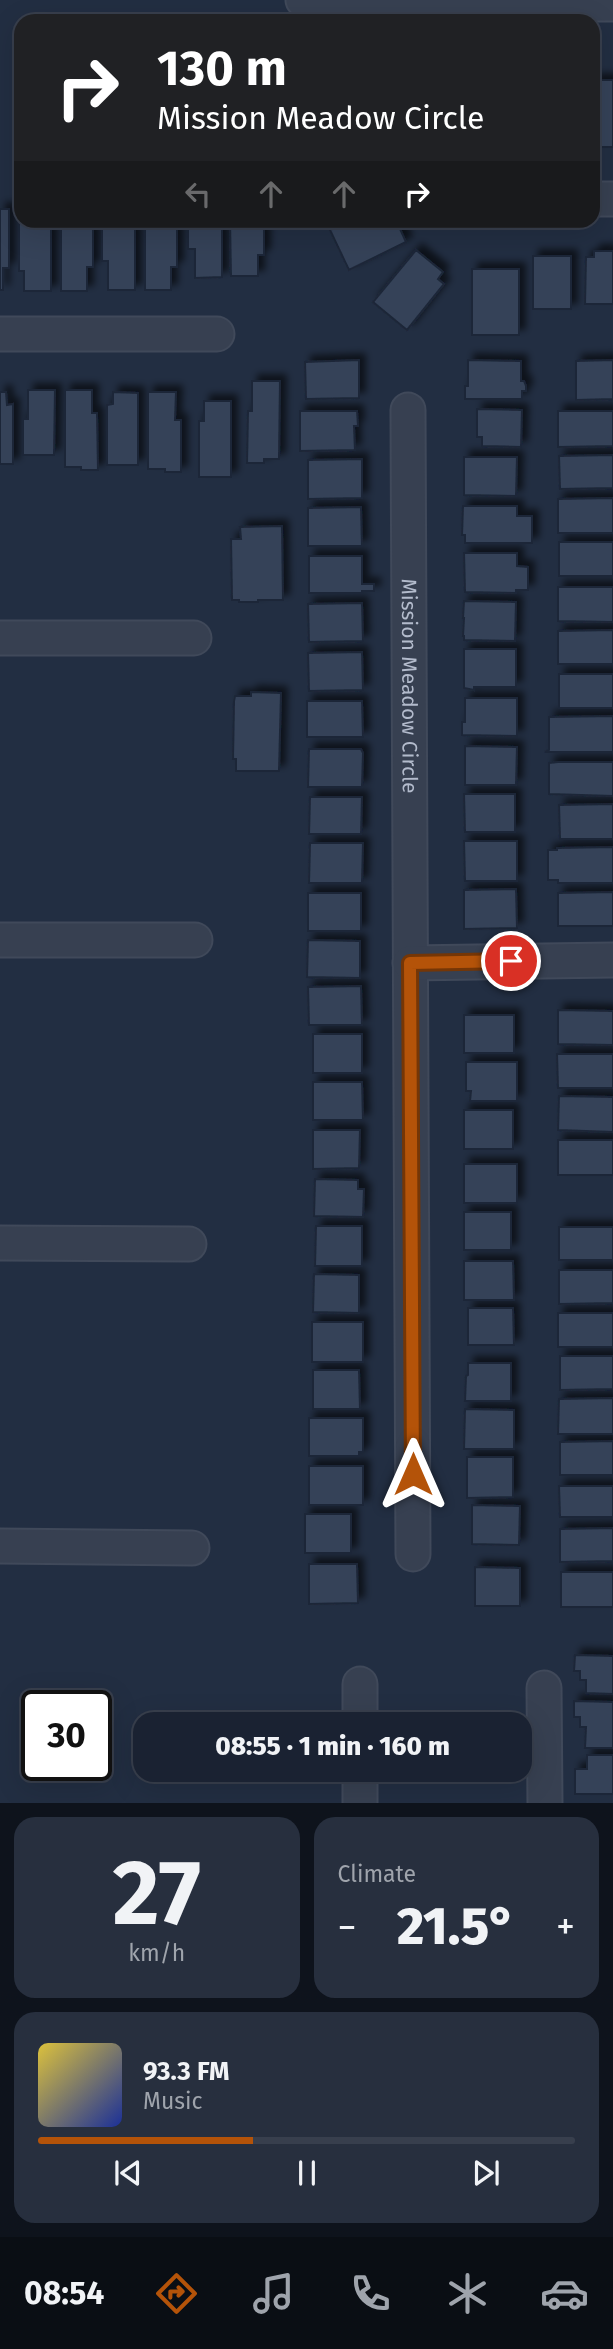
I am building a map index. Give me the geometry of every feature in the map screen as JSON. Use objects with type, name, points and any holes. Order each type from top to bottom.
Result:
[{"type":"street","points":[[303,0],[311,5],[613,4]]},
{"type":"street","points":[[0,334],[217,334]]},
{"type":"street","name":"Mission Meadow Circle","points":[[408,410],[414,1554]]},
{"type":"street","points":[[0,638],[194,638]]},
{"type":"street","points":[[0,940],[195,940]]},
{"type":"street","points":[[410,963],[613,960]]},
{"type":"street","points":[[0,1243],[189,1244]]},
{"type":"street","points":[[0,1546],[192,1548]]},
{"type":"street","points":[[360,1684],[360,1712]]},
{"type":"street","points":[[544,1688],[545,1803]]},
{"type":"street","points":[[360,1782],[360,1803]]},
{"type":"building","points":[[600,80],[613,80],[613,147],[600,147]]},
{"type":"building","points":[[0,209],[9,209],[9,268],[3,268],[3,290],[0,290]]},
{"type":"building","points":[[19,228],[51,228],[51,291],[24,291],[24,271],[19,271]]},
{"type":"building","points":[[61,228],[93,228],[93,267],[87,267],[87,291],[61,291]]},
{"type":"building","points":[[102,228],[135,228],[135,290],[108,290],[108,261],[102,261]]},
{"type":"building","points":[[145,228],[177,228],[177,267],[171,267],[171,290],[145,290]]},
{"type":"building","points":[[188,228],[222,228],[222,277],[195,278],[195,249],[188,249]]},
{"type":"building","points":[[230,228],[264,228],[264,255],[258,255],[258,276],[231,276]]},
{"type":"building","points":[[400,228],[406,242],[349,270],[330,230]]},
{"type":"building","points":[[416,250],[443,272],[438,279],[444,284],[407,330],[373,302]]},
{"type":"building","points":[[594,251],[613,251],[613,304],[585,304],[586,257],[594,257]]},
{"type":"building","points":[[533,256],[571,256],[571,309],[533,309]]},
{"type":"building","points":[[472,269],[519,269],[519,335],[472,335]]},
{"type":"building","points":[[359,360],[359,398],[306,399],[305,362]]},
{"type":"building","points":[[468,360],[521,361],[521,381],[524,381],[526,386],[526,391],[522,391],[522,399],[465,399]]},
{"type":"building","points":[[613,360],[613,399],[576,400],[576,361]]},
{"type":"building","points":[[252,381],[280,381],[279,459],[264,459],[264,463],[247,463],[248,411],[252,411]]},
{"type":"building","points":[[28,390],[55,390],[54,455],[23,455],[23,419],[28,419]]},
{"type":"building","points":[[65,390],[92,390],[92,413],[97,413],[98,470],[65,467]]},
{"type":"building","points":[[0,392],[6,392],[7,405],[13,404],[13,464],[0,464]]},
{"type":"building","points":[[113,392],[138,393],[138,465],[107,465],[107,405],[113,404]]},
{"type":"building","points":[[148,392],[176,392],[175,420],[181,420],[181,472],[148,469]]},
{"type":"building","points":[[204,401],[231,401],[231,477],[199,477],[199,421],[204,421]]},
{"type":"building","points":[[477,409],[522,410],[521,447],[482,446],[482,437],[477,437]]},
{"type":"building","points":[[300,411],[357,411],[358,426],[354,426],[355,450],[300,451]]},
{"type":"building","points":[[558,411],[613,411],[613,446],[558,447]]},
{"type":"building","points":[[613,455],[613,488],[560,489],[559,456]]},
{"type":"building","points":[[464,457],[517,457],[516,496],[464,495]]},
{"type":"building","points":[[362,459],[362,498],[308,499],[308,460]]},
{"type":"building","points":[[613,498],[613,533],[558,533],[558,499]]},
{"type":"building","points":[[463,506],[517,506],[517,516],[532,516],[532,543],[465,543],[465,535],[462,535]]},
{"type":"building","points":[[361,507],[362,546],[308,546],[308,508]]},
{"type":"building","points":[[282,526],[283,600],[232,600],[231,539],[241,539],[240,527]]},
{"type":"building","points":[[559,542],[613,542],[613,576],[559,576]]},
{"type":"building","points":[[464,553],[517,553],[517,566],[528,567],[528,590],[516,590],[516,593],[465,592]]},
{"type":"building","points":[[309,556],[362,556],[362,584],[374,584],[374,591],[309,593]]},
{"type":"building","points":[[558,587],[613,587],[613,622],[558,621]]},
{"type":"building","points":[[464,601],[516,602],[515,641],[464,640]]},
{"type":"building","points":[[362,603],[363,641],[309,642],[308,604]]},
{"type":"building","points":[[613,630],[613,664],[558,664],[558,631]]},
{"type":"building","points":[[464,649],[516,649],[516,687],[474,687],[474,690],[464,688]]},
{"type":"building","points":[[362,652],[363,690],[309,691],[308,653]]},
{"type":"building","points":[[559,674],[613,674],[613,708],[559,708]]},
{"type":"building","points":[[251,692],[281,693],[279,771],[236,771],[236,759],[233,759],[234,701],[235,696],[251,696]]},
{"type":"building","points":[[465,698],[517,698],[517,736],[462,735]]},
{"type":"building","points":[[307,701],[362,701],[363,737],[307,737]]},
{"type":"building","points":[[613,716],[613,752],[545,752],[549,750],[549,717]]},
{"type":"building","points":[[465,746],[517,747],[516,785],[465,785]]},
{"type":"building","points":[[309,749],[361,749],[362,787],[308,787]]},
{"type":"building","points":[[613,762],[613,796],[549,794],[549,763]]},
{"type":"building","points":[[464,794],[515,794],[515,832],[465,832]]},
{"type":"building","points":[[310,797],[362,797],[361,834],[309,834]]},
{"type":"building","points":[[613,804],[613,839],[560,839],[559,805]]},
{"type":"building","points":[[464,841],[517,841],[517,881],[465,881]]},
{"type":"building","points":[[310,843],[363,843],[362,883],[309,883]]},
{"type":"building","points":[[613,847],[613,883],[558,883],[558,880],[548,880],[548,850]]},
{"type":"building","points":[[516,889],[517,928],[464,929],[464,890]]},
{"type":"building","points":[[613,892],[613,926],[558,926],[558,893]]},
{"type":"building","points":[[308,893],[361,893],[361,931],[308,931]]},
{"type":"building","points":[[308,940],[360,941],[360,978],[307,977]]},
{"type":"building","points":[[361,986],[362,1025],[309,1025],[308,987]]},
{"type":"building","points":[[558,1010],[613,1011],[613,1045],[558,1044]]},
{"type":"building","points":[[464,1015],[514,1015],[514,1053],[464,1053]]},
{"type":"building","points":[[313,1034],[362,1034],[362,1073],[313,1073]]},
{"type":"building","points":[[557,1054],[613,1054],[613,1088],[558,1088]]},
{"type":"building","points":[[466,1062],[517,1062],[517,1101],[470,1101],[471,1091],[466,1091]]},
{"type":"building","points":[[313,1082],[362,1082],[363,1120],[313,1120]]},
{"type":"building","points":[[559,1096],[613,1097],[613,1132],[558,1130]]},
{"type":"building","points":[[464,1110],[513,1110],[513,1149],[464,1149]]},
{"type":"building","points":[[313,1130],[360,1130],[359,1168],[313,1169]]},
{"type":"building","points":[[558,1140],[613,1140],[613,1175],[558,1175]]},
{"type":"building","points":[[464,1164],[517,1164],[517,1203],[464,1203]]},
{"type":"building","points":[[315,1179],[358,1180],[358,1189],[364,1189],[363,1217],[314,1216]]},
{"type":"building","points":[[464,1212],[511,1212],[511,1250],[464,1250]]},
{"type":"building","points":[[316,1226],[362,1226],[362,1266],[315,1266]]},
{"type":"building","points":[[559,1227],[613,1227],[613,1260],[559,1260]]},
{"type":"building","points":[[464,1261],[513,1261],[514,1300],[464,1300]]},
{"type":"building","points":[[559,1270],[613,1270],[613,1303],[559,1304]]},
{"type":"building","points":[[314,1274],[359,1275],[359,1313],[313,1312]]},
{"type":"building","points":[[468,1308],[513,1308],[514,1345],[468,1345]]},
{"type":"building","points":[[558,1313],[613,1313],[613,1347],[558,1347]]},
{"type":"building","points":[[312,1322],[363,1322],[363,1362],[312,1362]]},
{"type":"building","points":[[560,1356],[613,1356],[613,1389],[560,1390]]},
{"type":"building","points":[[468,1363],[511,1363],[511,1401],[465,1401]]},
{"type":"building","points":[[313,1370],[359,1370],[360,1409],[313,1409]]},
{"type":"building","points":[[613,1398],[613,1434],[558,1434],[559,1399]]},
{"type":"building","points":[[465,1409],[514,1410],[514,1449],[464,1449]]},
{"type":"building","points":[[309,1418],[363,1418],[363,1452],[359,1452],[359,1456],[309,1456]]},
{"type":"building","points":[[613,1441],[613,1475],[560,1475],[560,1442]]},
{"type":"building","points":[[467,1457],[513,1457],[513,1497],[467,1498]]},
{"type":"building","points":[[309,1466],[363,1466],[363,1505],[309,1505]]},
{"type":"building","points":[[559,1486],[613,1486],[613,1517],[560,1517]]},
{"type":"building","points":[[472,1505],[520,1506],[519,1545],[472,1544]]},
{"type":"building","points":[[305,1514],[351,1514],[351,1553],[305,1553]]},
{"type":"building","points":[[613,1528],[613,1561],[560,1562],[560,1529]]},
{"type":"building","points":[[309,1564],[357,1564],[358,1603],[309,1604]]},
{"type":"building","points":[[475,1567],[520,1568],[520,1606],[475,1606]]},
{"type":"building","points":[[561,1572],[613,1572],[613,1607],[561,1607]]},
{"type":"building","points":[[575,1655],[613,1656],[613,1694],[586,1693],[586,1680],[580,1680],[580,1671],[574,1671]]},
{"type":"building","points":[[574,1701],[613,1702],[613,1748],[585,1748],[586,1727],[580,1727],[580,1717],[574,1717]]},
{"type":"building","points":[[587,1755],[613,1755],[613,1794],[575,1794],[575,1769],[587,1769]]},
{"type":"route","points":[[413,1474],[410,963],[511,961]]}]
